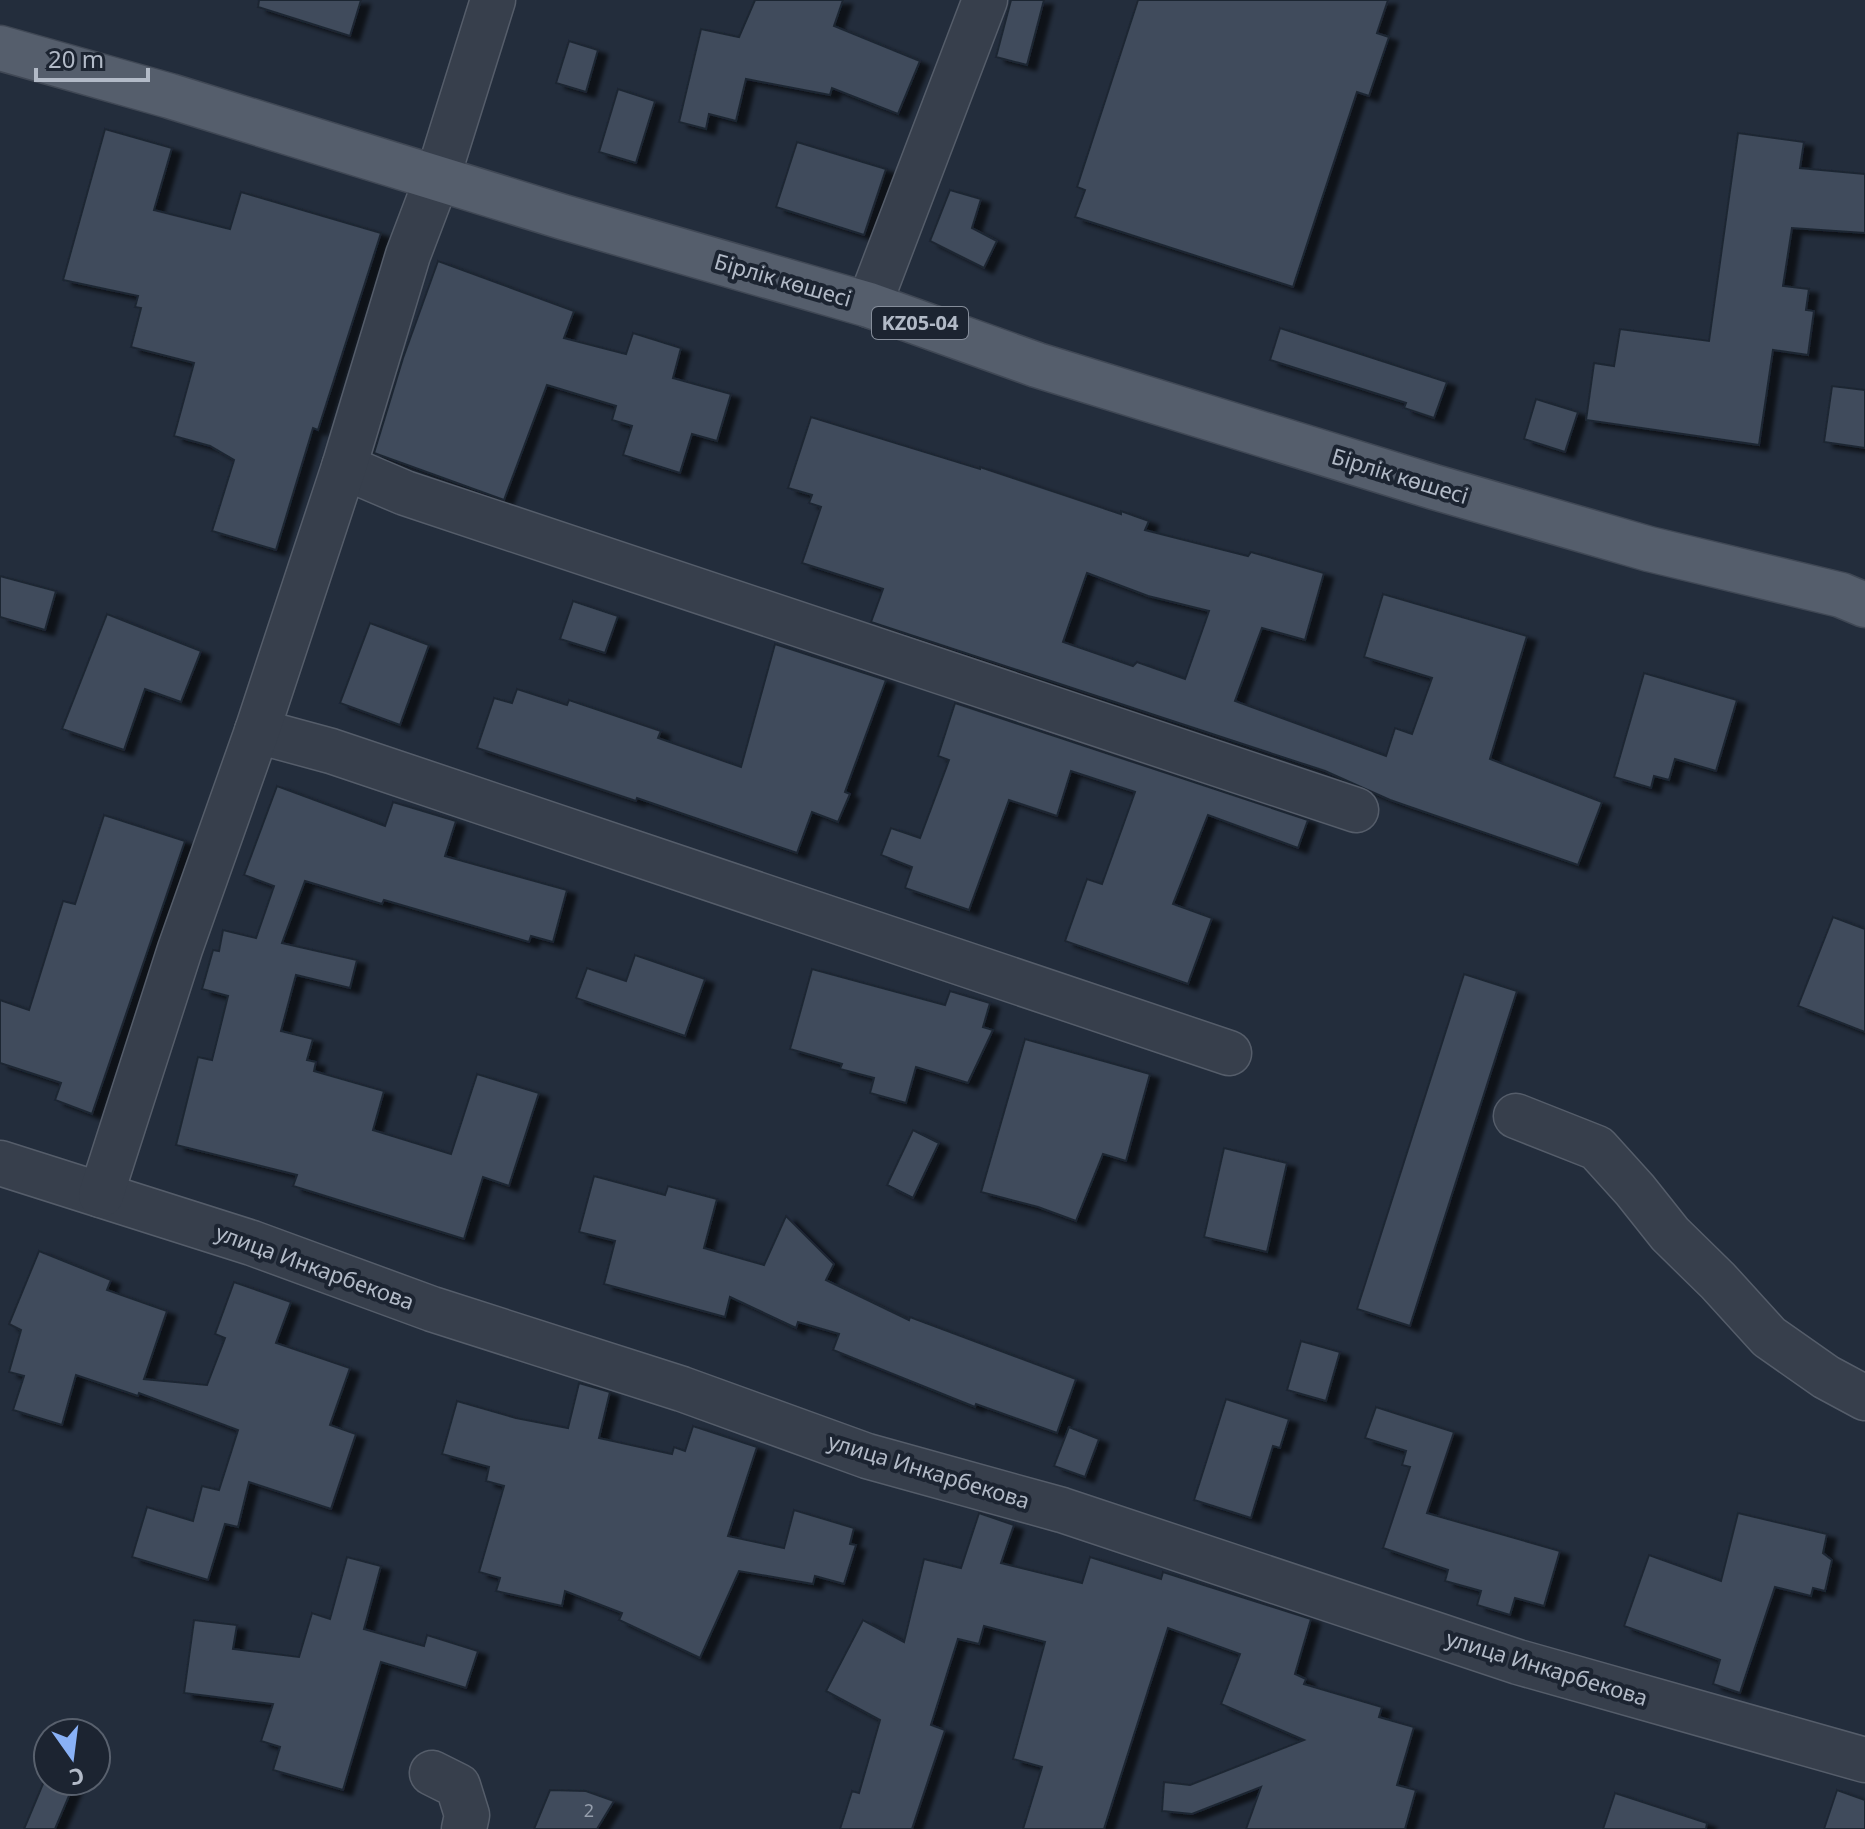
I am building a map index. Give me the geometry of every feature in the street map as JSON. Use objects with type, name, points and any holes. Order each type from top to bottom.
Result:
[{"type":"main road","name":"Бірлік көшесі","points":[[0,48],[869,305],[1037,365],[1461,495],[1649,549],[1859,601]]},
{"type":"street","points":[[101,1195],[180,949],[257,731],[344,467],[408,255],[438,176],[493,0]]},
{"type":"street","points":[[869,305],[985,0]]},
{"type":"street","points":[[344,467],[405,493],[1356,810]]},
{"type":"street","points":[[257,731],[346,756],[1229,1053]]},
{"type":"street","points":[[1516,1116],[1597,1148],[1670,1234],[1769,1337],[1826,1377],[1865,1398]]},
{"type":"street","name":"улица Инкарбекова","points":[[0,1163],[252,1243],[432,1309],[682,1389],[867,1456],[1062,1510],[1518,1662],[1865,1760]]},
{"type":"street","points":[[432,1773],[458,1786],[467,1815],[464,1829]]},
{"type":"building","points":[[259,0],[361,0],[350,36],[258,7]]},
{"type":"building","points":[[755,0],[843,0],[834,26],[920,61],[898,114],[832,88],[830,95],[746,79],[736,121],[709,114],[706,129],[679,122],[701,29],[739,37]]},
{"type":"building","points":[[1011,0],[1044,0],[1027,65],[996,57]]},
{"type":"building","points":[[1138,0],[1388,0],[1377,33],[1389,37],[1369,96],[1357,92],[1293,287],[1075,217],[1085,190],[1077,187]]},
{"type":"building","points":[[569,41],[598,50],[586,92],[556,83]]},
{"type":"building","points":[[618,89],[655,101],[636,163],[599,152]]},
{"type":"building","points":[[105,129],[172,148],[154,210],[230,229],[241,192],[381,233],[318,430],[313,428],[276,550],[212,531],[234,460],[210,446],[174,436],[194,363],[131,347],[141,308],[135,307],[138,296],[63,280]]},
{"type":"building","points":[[1738,133],[1804,142],[1800,168],[1865,174],[1865,233],[1792,228],[1783,286],[1809,289],[1806,310],[1814,311],[1808,355],[1773,350],[1759,445],[1586,420],[1594,363],[1614,366],[1620,329],[1709,341]]},
{"type":"building","points":[[797,142],[886,169],[864,235],[776,207]]},
{"type":"building","points":[[950,190],[981,199],[972,228],[997,241],[984,268],[930,241]]},
{"type":"building","points":[[438,261],[574,311],[564,338],[626,354],[633,333],[681,348],[673,378],[731,394],[717,441],[692,434],[680,473],[623,455],[632,426],[612,420],[616,406],[547,385],[504,500],[374,453],[403,358]]},
{"type":"building","points":[[1280,328],[1447,382],[1434,418],[1404,408],[1406,403],[1270,360]]},
{"type":"building","points":[[1832,386],[1865,390],[1865,448],[1824,442]]},
{"type":"building","points":[[1536,399],[1578,412],[1565,452],[1524,439]]},
{"type":"building","points":[[811,417],[980,467],[1121,514],[1121,511],[1149,521],[1145,530],[1248,556],[1251,552],[1324,573],[1305,640],[1262,628],[1235,701],[1386,756],[1395,728],[1412,734],[1432,678],[1364,657],[1383,594],[1527,636],[1490,759],[1602,802],[1578,865],[1390,800],[1325,771],[871,622],[883,589],[802,563],[821,507],[809,503],[812,495],[788,488]],"holes":[[[1087,573],[1148,596],[1209,611],[1185,679],[1137,662],[1133,666],[1063,642]]]},
{"type":"building","points":[[0,576],[56,591],[45,630],[0,617]]},
{"type":"building","points":[[573,601],[618,616],[605,653],[560,639]]},
{"type":"building","points":[[107,614],[201,651],[181,702],[145,689],[124,750],[62,729]]},
{"type":"building","points":[[370,623],[429,645],[400,725],[340,703]]},
{"type":"building","points":[[775,644],[886,680],[845,792],[850,794],[838,822],[812,812],[797,853],[477,748],[494,698],[512,703],[517,689],[567,705],[569,700],[661,731],[658,738],[741,767]]},
{"type":"building","points":[[1644,673],[1737,700],[1716,771],[1675,759],[1669,780],[1654,776],[1651,788],[1614,777]]},
{"type":"building","points":[[955,703],[1308,820],[1298,848],[1208,815],[1173,904],[1212,918],[1188,984],[1065,941],[1087,879],[1102,884],[1135,792],[1071,771],[1057,816],[1009,800],[969,910],[905,888],[912,867],[881,855],[891,828],[920,838],[949,760],[938,756]]},
{"type":"building","points":[[277,786],[385,826],[393,802],[456,821],[445,856],[567,890],[553,942],[531,936],[529,942],[384,900],[382,904],[305,881],[282,943],[357,960],[350,988],[296,975],[281,1031],[313,1039],[307,1060],[316,1062],[314,1071],[384,1091],[373,1130],[451,1154],[477,1074],[539,1093],[509,1186],[483,1177],[464,1239],[293,1186],[297,1175],[176,1145],[198,1057],[212,1060],[228,996],[202,989],[213,950],[219,951],[223,930],[256,938],[274,886],[244,875]]},
{"type":"building","points":[[104,815],[185,841],[92,1114],[55,1100],[61,1083],[0,1063],[0,1000],[29,1010],[63,901],[75,904]]},
{"type":"building","points":[[1833,917],[1865,929],[1865,1032],[1798,1006]]},
{"type":"building","points":[[635,955],[705,979],[685,1036],[576,998],[587,968],[626,981]]},
{"type":"building","points":[[812,969],[945,1005],[950,991],[990,1003],[983,1027],[993,1030],[968,1083],[916,1067],[906,1103],[870,1093],[874,1078],[840,1069],[842,1064],[790,1049]]},
{"type":"building","points":[[1464,974],[1517,991],[1410,1326],[1357,1309]]},
{"type":"building","points":[[1025,1039],[1150,1074],[1126,1161],[1103,1154],[1076,1221],[981,1192]]},
{"type":"building","points":[[913,1130],[939,1143],[913,1198],[887,1185]]},
{"type":"building","points":[[1224,1148],[1287,1163],[1267,1252],[1204,1237]]},
{"type":"building","points":[[594,1176],[665,1195],[668,1186],[717,1199],[704,1248],[764,1265],[786,1216],[834,1264],[826,1280],[909,1320],[910,1317],[1076,1379],[1057,1433],[976,1404],[975,1407],[833,1350],[839,1334],[798,1322],[796,1328],[730,1297],[725,1317],[604,1284],[615,1241],[579,1232]]},
{"type":"building","points":[[39,1251],[111,1280],[107,1290],[167,1311],[144,1379],[207,1385],[225,1338],[215,1334],[234,1282],[291,1302],[276,1343],[350,1368],[330,1425],[356,1434],[331,1509],[249,1482],[238,1527],[225,1524],[208,1580],[132,1557],[147,1507],[193,1521],[202,1486],[219,1490],[238,1430],[139,1393],[138,1396],[76,1375],[62,1425],[13,1410],[24,1376],[9,1372],[21,1330],[9,1324]]},
{"type":"building","points":[[1301,1341],[1340,1352],[1326,1401],[1287,1390]]},
{"type":"building","points":[[579,1383],[610,1392],[599,1438],[672,1454],[674,1447],[685,1451],[693,1426],[757,1447],[728,1536],[784,1548],[794,1510],[854,1528],[850,1544],[856,1545],[844,1584],[815,1576],[813,1584],[739,1571],[700,1658],[619,1620],[622,1613],[565,1591],[562,1606],[496,1591],[500,1578],[479,1572],[504,1486],[486,1481],[489,1467],[442,1454],[457,1401],[516,1418],[568,1428]]},
{"type":"building","points":[[1226,1399],[1289,1419],[1280,1448],[1273,1446],[1251,1518],[1194,1500]]},
{"type":"building","points":[[1376,1407],[1454,1432],[1427,1513],[1560,1551],[1544,1606],[1515,1598],[1510,1615],[1477,1605],[1481,1591],[1445,1581],[1448,1570],[1383,1548],[1410,1467],[1402,1465],[1406,1451],[1365,1438]]},
{"type":"building","points":[[1069,1427],[1099,1439],[1085,1477],[1054,1466]]},
{"type":"building","points":[[979,1513],[1014,1525],[1001,1563],[1082,1583],[1090,1557],[1161,1579],[1163,1572],[1311,1619],[1295,1674],[1306,1679],[1304,1684],[1382,1707],[1379,1717],[1414,1727],[1397,1785],[1416,1790],[1405,1829],[1246,1829],[1261,1787],[1192,1814],[1162,1811],[1164,1782],[1190,1785],[1304,1740],[1221,1704],[1240,1654],[1168,1628],[1104,1829],[1023,1829],[1042,1767],[1013,1759],[1045,1642],[984,1626],[979,1644],[958,1639],[931,1725],[945,1730],[912,1829],[840,1829],[852,1791],[859,1793],[880,1720],[826,1691],[863,1620],[904,1642],[924,1559],[961,1568]]},
{"type":"building","points":[[1738,1513],[1827,1534],[1823,1553],[1832,1560],[1825,1591],[1813,1588],[1811,1596],[1775,1587],[1740,1693],[1713,1684],[1720,1660],[1624,1626],[1649,1555],[1721,1581]]},
{"type":"building","points":[[347,1557],[381,1566],[364,1629],[424,1646],[427,1635],[478,1651],[466,1688],[381,1662],[343,1790],[273,1770],[280,1747],[261,1741],[273,1704],[184,1693],[194,1620],[237,1625],[233,1649],[299,1657],[312,1613],[330,1619]]},
{"type":"building","points":[[550,1790],[586,1791],[614,1801],[597,1829],[534,1829]]},
{"type":"building","points":[[1837,1790],[1865,1800],[1865,1829],[1824,1829]]},
{"type":"building","points":[[1615,1793],[1707,1823],[1706,1829],[1603,1829]]},
{"type":"building","points":[[37,1797],[69,1797],[55,1829],[24,1829]]}]
